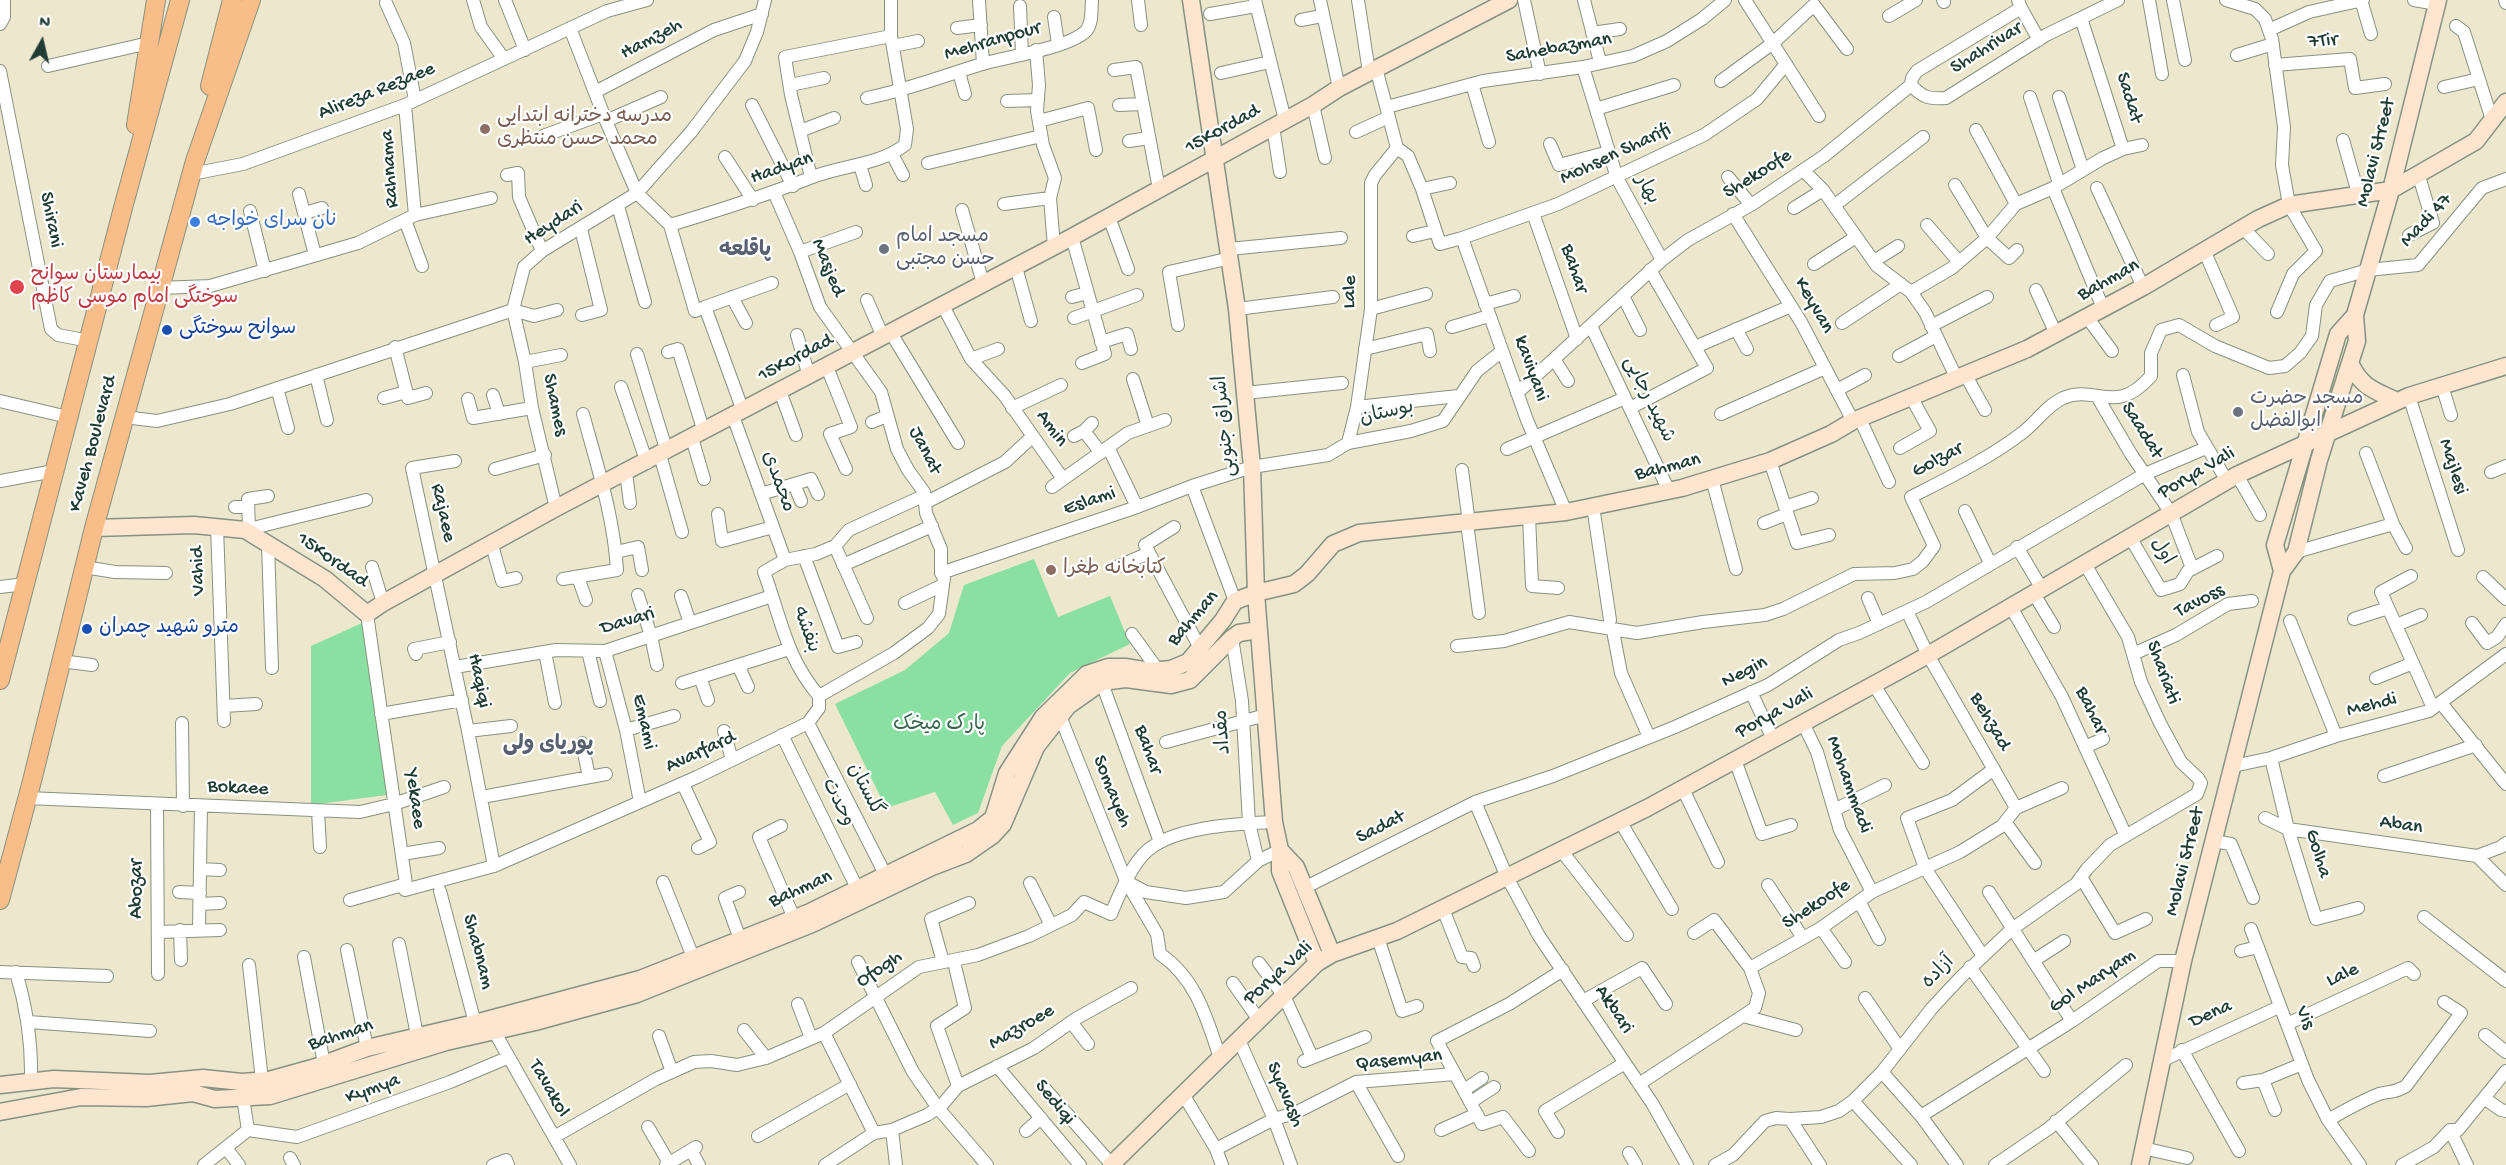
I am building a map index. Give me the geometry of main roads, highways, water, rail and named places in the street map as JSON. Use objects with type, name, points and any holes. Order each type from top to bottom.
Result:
[{"type":"main road","points":[[124,204],[156,0]]},
{"type":"main road","name":"Kaveh Boulevard","points":[[1,675],[124,204],[180,0]]},
{"type":"main road","name":"Kaveh Boulevard","points":[[0,900],[94,528],[193,168],[200,125],[232,0]]},
{"type":"main road","points":[[193,168],[251,0]]},
{"type":"place","name":"مدرسه دخترانه ابتدایی محمد حسن منتظری","points":[[485,129]]},
{"type":"place","name":"نان سرای خواجه","points":[[195,222]]},
{"type":"place","name":"مسجد امام حسن مجتبی","points":[[884,249]]},
{"type":"place","name":"بیمارستان سوانح سوختگی امام موسی کاظم","points":[[17,287]]},
{"type":"place","name":"سوانح سوختگی","points":[[167,330]]},
{"type":"place","name":"مسجد حضرت ابوالفضل","points":[[2238,412]]},
{"type":"place","name":"کتابخانه طغرا","points":[[1051,570]]},
{"type":"place","name":"مترو شهید چمران","points":[[87,629]]},
{"type":"district","name":"پاقلعه","points":[[745,252]]},
{"type":"district","name":"پوریای ولی","points":[[548,746]]},
{"type":"park label","name":"پارک میخک","points":[[939,726]]}]
